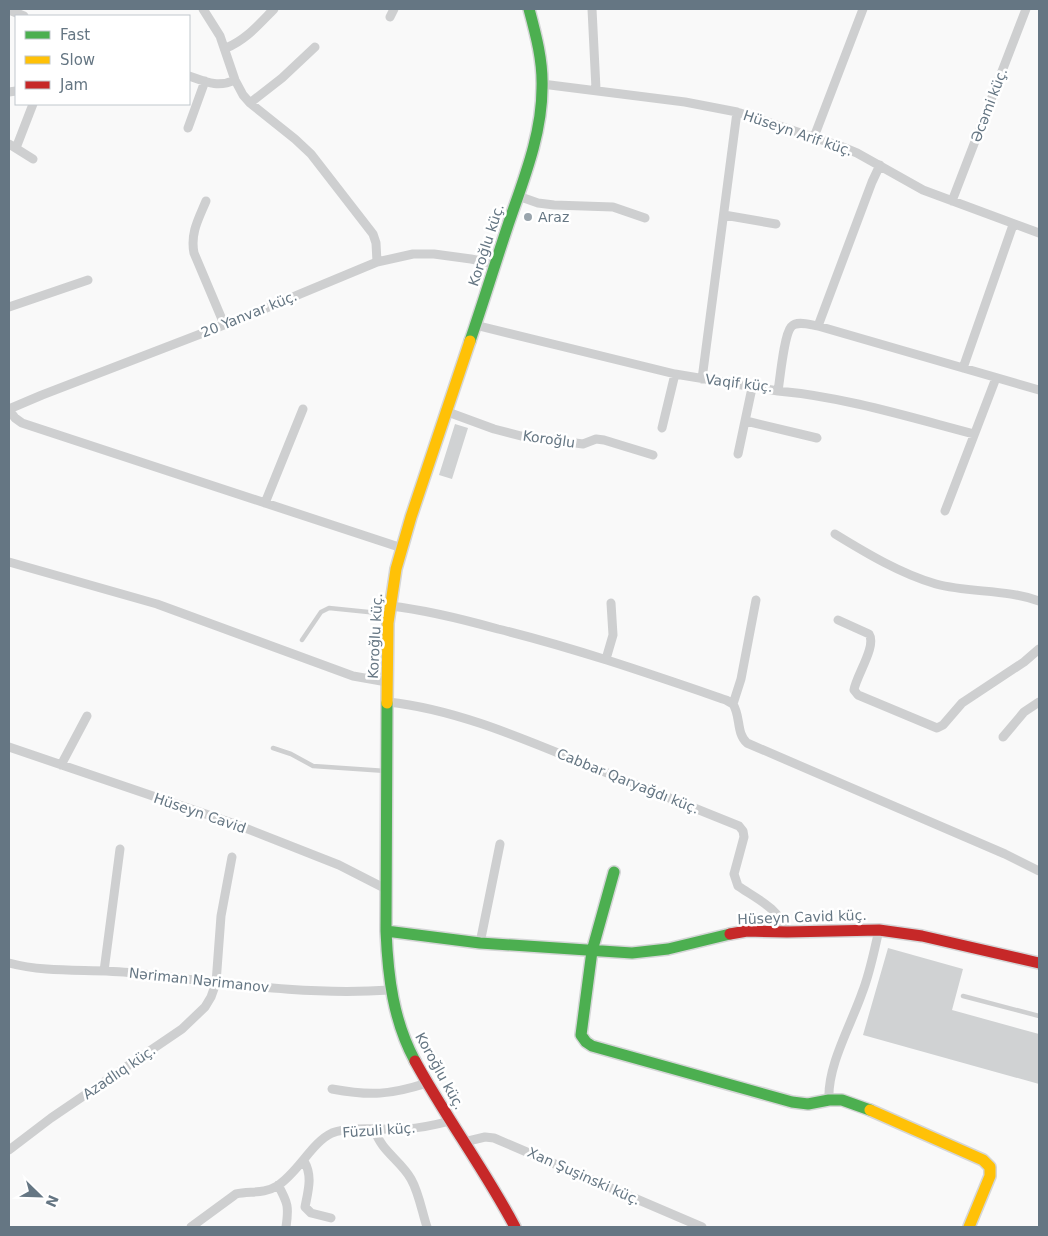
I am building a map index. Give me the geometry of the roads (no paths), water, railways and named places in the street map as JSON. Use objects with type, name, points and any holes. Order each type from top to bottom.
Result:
[{"type":"street","points":[[202,9],[226,48],[235,80],[243,95],[250,103],[295,138],[311,154],[373,234],[376,243],[377,262]]},
{"type":"street","points":[[226,48],[238,43],[251,33],[274,9]]},
{"type":"street","name":"Koroğlu küç.","points":[[515,1227],[504,1204],[450,1121],[412,1056],[397,1020],[390,990],[386,931],[387,638],[396,568],[445,412],[518,196],[537,127],[542,84],[540,55],[529,9]]},
{"type":"street","points":[[592,9],[596,89]]},
{"type":"street","points":[[814,137],[863,9]]},
{"type":"street","name":"Əcəmi küç.","points":[[952,201],[1026,9]]},
{"type":"street","points":[[9,10],[22,15]]},
{"type":"street","points":[[250,103],[282,78],[315,47]]},
{"type":"street","points":[[190,76],[219,85],[235,80]]},
{"type":"street","points":[[188,128],[205,81]]},
{"type":"street","name":"Hüseyn Arif küç.","points":[[542,84],[596,89],[737,112],[857,153],[924,190],[1039,233]]},
{"type":"street","points":[[32,105],[12,146],[32,159]]},
{"type":"street","points":[[702,379],[737,112]]},
{"type":"street","points":[[818,326],[880,165]]},
{"type":"street","points":[[518,196],[554,206],[613,207],[645,218]]},
{"type":"street","points":[[206,201],[194,230],[192,244],[224,324]]},
{"type":"street","points":[[724,215],[776,224]]},
{"type":"street","points":[[963,368],[1014,225]]},
{"type":"street","name":"20 Yanvar küç.","points":[[9,410],[42,395],[377,262],[413,254],[434,254],[457,256],[496,264]]},
{"type":"street","points":[[9,307],[88,280]]},
{"type":"street","name":"Vaqif küç.","points":[[475,325],[676,374],[778,391],[787,336],[791,327],[796,324],[818,326],[1039,390]]},
{"type":"street","points":[[662,428],[676,374]]},
{"type":"street","points":[[945,512],[996,378]]},
{"type":"street","points":[[738,454],[752,388]]},
{"type":"street","points":[[778,391],[846,400],[974,434]]},
{"type":"street","points":[[265,503],[303,409]]},
{"type":"street","points":[[9,410],[22,423],[402,548]]},
{"type":"street","name":"Koroğlu","points":[[445,412],[521,436],[583,444],[596,439],[604,440],[653,456]]},
{"type":"street","points":[[746,421],[817,438]]},
{"type":"street","points":[[835,534],[875,558],[936,583],[1039,599]]},
{"type":"street","points":[[9,562],[157,604],[353,676],[387,682]]},
{"type":"street","points":[[733,704],[741,679],[756,600]]},
{"type":"street","points":[[606,659],[613,635],[611,603]]},
{"type":"street","points":[[390,610],[422,610],[464,620],[606,659],[716,697],[733,704],[738,712],[742,739],[748,743],[986,846],[1039,871]]},
{"type":"street","points":[[838,620],[868,634],[871,638],[871,646],[855,684],[854,690],[858,695],[937,728],[944,725],[962,703],[1024,662],[1039,649]]},
{"type":"street","name":"Cabbar Qaryağdı küç.","points":[[388,702],[430,709],[479,723],[549,749],[739,826],[744,831],[744,837],[734,874],[735,880],[738,886],[778,914],[787,932]]},
{"type":"street","points":[[1003,737],[1024,712],[1039,702]]},
{"type":"street","points":[[61,764],[87,716]]},
{"type":"street","name":"Hüseyn Cavid","points":[[9,747],[235,824],[339,864],[386,889]]},
{"type":"street","points":[[480,943],[500,844]]},
{"type":"street","points":[[104,970],[120,849]]},
{"type":"street","points":[[216,983],[221,916],[232,856]]},
{"type":"street","points":[[614,872],[592,951],[581,1035],[586,1042],[592,1046],[792,1102],[808,1104],[828,1100],[842,1100],[860,1105],[983,1160],[990,1167],[990,1176],[969,1227]]},
{"type":"street","points":[[828,1100],[831,1073],[863,992],[879,930]]},
{"type":"street","name":"Hüseyn Cavid küç.","points":[[386,931],[480,943],[632,953],[668,949],[747,931],[879,930],[922,936],[1039,964]]},
{"type":"street","name":"Nəriman Nərimanov","points":[[9,963],[67,971],[104,970],[216,983],[320,992],[352,993],[390,990]]},
{"type":"street","name":"Azadlıq küç.","points":[[9,1150],[51,1118],[182,1029],[205,1007],[216,983]]},
{"type":"street","points":[[332,1089],[361,1094],[388,1093],[404,1091],[428,1083]]},
{"type":"street","name":"Füzuli küç.","points":[[191,1227],[236,1194],[260,1192],[278,1185],[304,1161],[319,1143],[331,1134],[342,1130],[407,1129],[450,1121]]},
{"type":"street","points":[[375,1130],[380,1143],[412,1180],[427,1227]]},
{"type":"street","name":"Xan Şuşinski küç.","points":[[464,1142],[485,1137],[494,1138],[702,1227]]},
{"type":"street","points":[[304,1161],[310,1175],[304,1207],[311,1213],[331,1218]]},
{"type":"street","points":[[278,1185],[287,1202],[286,1227]]},
{"type":"lane","points":[[302,640],[321,612],[329,608],[390,610]]},
{"type":"lane","points":[[273,748],[291,754],[313,766],[387,771]]},
{"type":"lane","points":[[963,996],[1039,1016]]},
{"type":"place","name":"Araz","points":[[528,217]]}]
